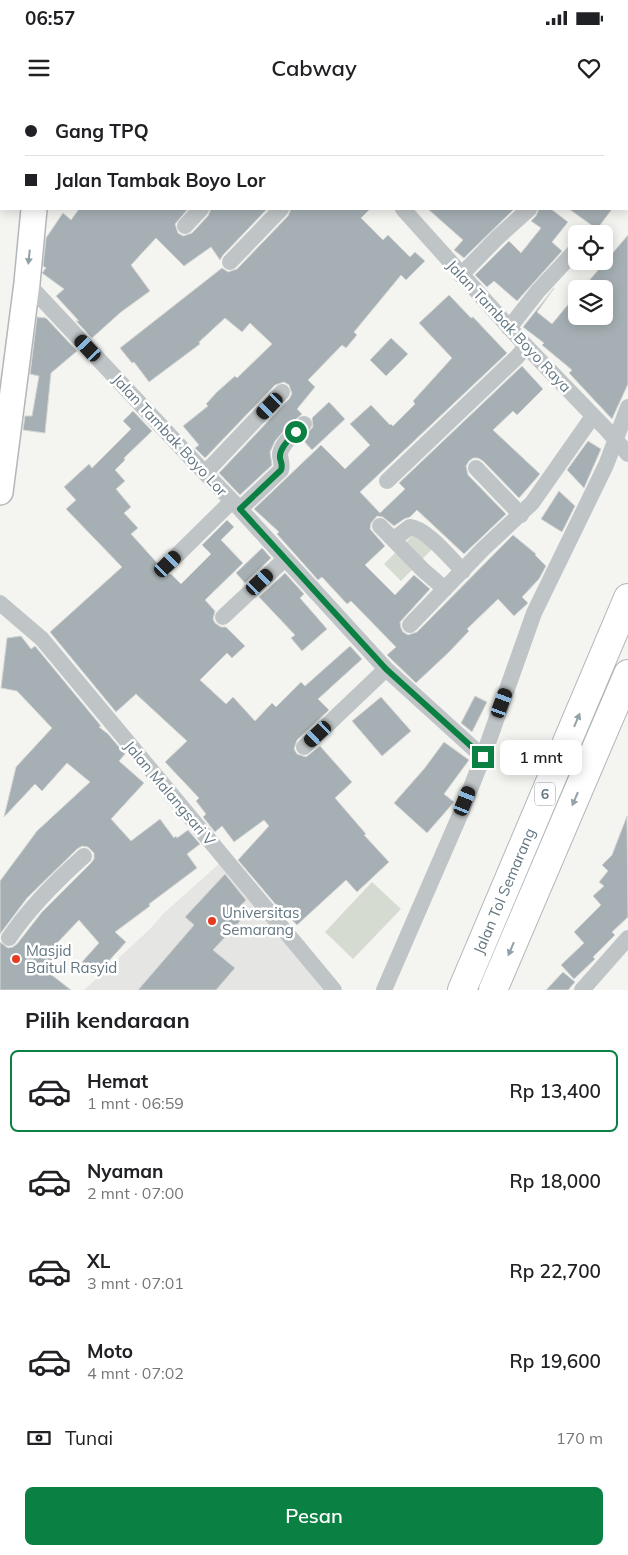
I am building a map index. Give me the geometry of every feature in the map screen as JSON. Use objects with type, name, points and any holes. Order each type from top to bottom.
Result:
[{"type":"highway","name":"Jalan Tol Semarang","points":[[462,990],[628,598]]},
{"type":"highway","name":"Jalan Tol Semarang","points":[[493,990],[628,674]]},
{"type":"main road","points":[[0,492],[27,283],[34,210]]},
{"type":"street","points":[[185,226],[200,210]]},
{"type":"street","points":[[230,262],[280,210]]},
{"type":"street","name":"Jalan Tambak Boyo Raya","points":[[404,210],[509,328],[628,454]]},
{"type":"street","points":[[461,274],[496,238],[528,210]]},
{"type":"street","points":[[509,328],[538,291],[568,259]]},
{"type":"street","name":"Jalan Tambak Boyo Lor","points":[[27,283],[236,505],[386,669],[483,757]]},
{"type":"street","points":[[388,482],[518,357],[526,346]]},
{"type":"street","points":[[204,473],[282,392]]},
{"type":"street","points":[[384,990],[460,815],[483,757],[534,613],[606,465],[628,407]]},
{"type":"street","points":[[410,625],[541,493],[593,416]]},
{"type":"street","points":[[168,564],[236,505],[281,470],[283,465],[280,456],[281,450],[304,424]]},
{"type":"street","points":[[476,468],[520,514]]},
{"type":"street","points":[[380,526],[423,570],[445,589]]},
{"type":"street","points":[[394,539],[410,527],[416,527],[463,571]]},
{"type":"street","points":[[223,617],[285,559]]},
{"type":"street","name":"Jalan Malangsari V","points":[[0,603],[42,640],[334,990]]},
{"type":"street","points":[[304,747],[386,669]]},
{"type":"street","points":[[9,938],[36,903],[84,856]]},
{"type":"street","points":[[582,990],[628,938]]},
{"type":"shaded area","points":[[423,525],[440,541],[401,581],[384,564]]},
{"type":"shaded area","name":"Universitas Semarang","points":[[221,862],[323,990],[84,990],[150,929],[163,914]]},
{"type":"shaded area","points":[[372,882],[401,909],[353,959],[325,932]]},
{"type":"building","points":[[78,210],[187,210],[175,224],[178,233],[183,236],[192,233],[208,216],[211,210],[266,210],[220,260],[211,247],[184,266],[156,238],[131,265],[150,291],[121,312],[92,338],[56,296],[64,289],[42,273],[46,268],[43,266],[46,238],[63,213],[71,220]]},
{"type":"building","points":[[291,210],[369,210],[361,218],[383,240],[388,235],[410,257],[415,252],[425,261],[406,280],[401,275],[354,332],[357,335],[346,348],[342,345],[308,380],[315,387],[297,409],[302,414],[275,441],[270,452],[272,465],[240,495],[219,473],[289,399],[292,394],[289,385],[284,382],[275,385],[205,458],[195,448],[199,445],[183,426],[208,406],[206,404],[217,392],[235,376],[237,378],[272,344],[250,323],[242,332],[225,318],[199,342],[200,344],[149,382],[134,362],[132,363],[120,348],[222,268],[228,272],[237,269],[288,216]]},
{"type":"building","points":[[429,210],[513,210],[464,258],[454,250],[463,240]]},
{"type":"building","points":[[539,210],[552,210],[568,222],[552,242],[562,251],[517,301],[494,281],[487,287],[475,275],[509,241],[521,253],[541,228],[531,221]]},
{"type":"building","points":[[570,210],[611,210],[600,225],[591,225]]},
{"type":"building","points":[[628,235],[628,384],[612,419],[569,373],[572,370],[542,345],[544,343],[523,327],[554,288],[537,312],[552,324],[568,305],[568,325],[613,325],[613,280],[590,280],[598,270],[613,270],[613,253]]},
{"type":"building","points":[[449,295],[507,353],[360,492],[380,513],[405,489],[399,483],[522,366],[543,389],[517,415],[513,411],[493,430],[540,474],[519,498],[483,461],[473,458],[466,466],[468,475],[506,514],[464,554],[417,510],[410,517],[394,526],[383,517],[377,516],[371,523],[370,529],[385,546],[365,565],[395,595],[414,575],[430,589],[400,622],[403,632],[408,635],[417,632],[513,535],[536,554],[546,566],[539,579],[522,597],[528,603],[514,616],[498,599],[467,629],[469,631],[449,652],[416,683],[387,655],[396,647],[351,601],[347,604],[322,577],[318,580],[277,534],[279,532],[254,509],[321,445],[345,469],[370,445],[350,424],[371,405],[393,426],[415,404],[413,401],[452,358],[419,323]]},
{"type":"building","points":[[37,317],[46,318],[77,351],[51,373],[45,433],[23,430],[25,416],[32,416],[39,376],[30,374]]},
{"type":"building","points":[[391,338],[408,354],[386,376],[370,360]]},
{"type":"building","points":[[329,402],[345,419],[312,450],[302,439],[313,427],[312,418]]},
{"type":"building","points":[[133,411],[152,431],[124,458],[125,460],[115,470],[125,481],[116,489],[131,507],[124,513],[138,528],[131,534],[158,564],[161,571],[171,574],[181,584],[211,554],[202,545],[227,520],[234,527],[221,540],[243,563],[205,600],[215,611],[213,619],[215,623],[221,627],[226,627],[245,646],[232,658],[227,653],[200,680],[226,704],[233,697],[255,721],[272,703],[276,707],[301,682],[305,686],[350,646],[362,659],[318,699],[329,710],[297,740],[294,749],[297,754],[306,757],[320,746],[352,782],[335,798],[366,834],[364,835],[389,862],[357,892],[346,880],[297,925],[277,906],[238,860],[269,826],[264,820],[234,842],[222,826],[215,832],[203,817],[206,814],[196,801],[199,798],[165,762],[187,741],[136,694],[116,712],[50,632],[122,567],[66,509],[76,500],[64,487],[89,464],[92,468],[131,429],[123,421]]},
{"type":"building","points":[[588,441],[601,449],[584,488],[567,470]]},
{"type":"building","points":[[559,491],[575,506],[562,532],[541,519]]},
{"type":"building","points":[[262,548],[271,558],[245,583],[236,573]]},
{"type":"building","points":[[285,573],[304,594],[300,598],[327,629],[302,651],[291,638],[295,635],[259,597]]},
{"type":"building","points":[[21,636],[31,649],[35,646],[101,726],[99,727],[108,734],[125,754],[119,761],[144,783],[111,819],[131,841],[160,819],[174,838],[188,830],[200,844],[187,854],[197,868],[115,932],[126,942],[96,975],[82,962],[99,943],[79,920],[57,943],[64,949],[44,969],[71,990],[0,990],[0,942],[8,948],[17,944],[42,912],[94,859],[94,853],[88,847],[82,846],[77,849],[27,898],[0,934],[0,881],[37,831],[90,782],[67,763],[42,791],[35,784],[4,817],[16,767],[52,728],[17,691],[1,688],[7,638]]},
{"type":"building","points":[[475,696],[487,702],[472,732],[461,723]]},
{"type":"building","points":[[381,697],[411,731],[382,756],[352,721]]},
{"type":"building","points":[[444,742],[469,760],[444,794],[454,802],[427,833],[394,803],[424,769]]},
{"type":"building","points":[[627,816],[628,917],[612,932],[615,935],[593,957],[595,959],[574,979],[561,965],[584,943],[574,932],[601,905],[593,896],[604,886],[599,882],[608,871],[602,865],[612,855]]},
{"type":"building","points":[[225,874],[246,900],[237,910],[244,917],[213,950],[235,968],[216,990],[138,990],[194,925],[185,917]]},
{"type":"building","points":[[563,972],[575,982],[568,990],[546,990]]},
{"type":"place","name":"Universitas Semarang","points":[[212,921]]},
{"type":"place","name":"Masjid Baitul Rasyid","points":[[16,959]]},
{"type":"route","points":[[296,432],[281,450],[280,456],[283,465],[281,470],[240,509],[386,669],[483,757]]}]
